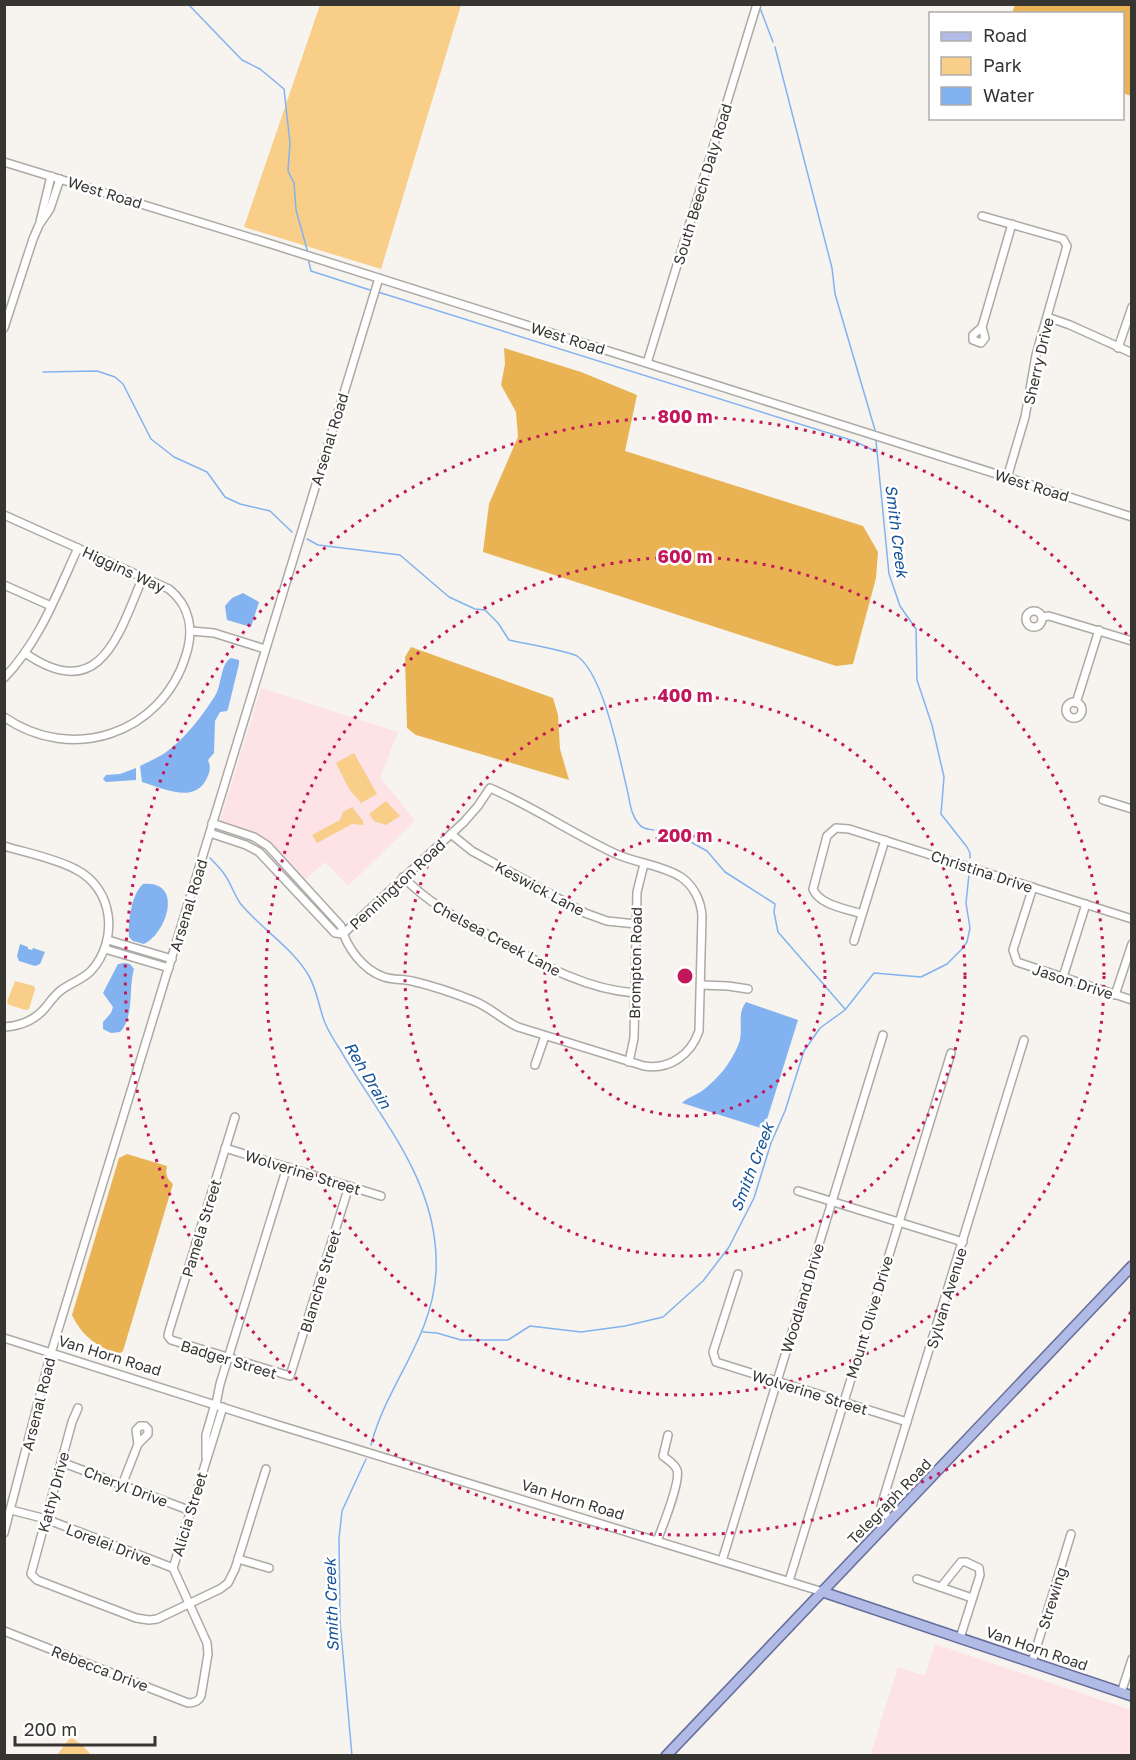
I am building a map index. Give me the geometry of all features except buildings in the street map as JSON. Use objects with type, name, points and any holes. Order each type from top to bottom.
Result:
[{"type":"main road","name":"Telegraph Road","points":[[666,1755],[1131,1266]]},
{"type":"main road","name":"Van Horn Road","points":[[823,1592],[1131,1696]]},
{"type":"street","name":"South Beech Daly Road","points":[[647,363],[757,4]]},
{"type":"street","name":"West Road","points":[[4,162],[379,278],[1131,517]]},
{"type":"street","points":[[4,328],[39,225],[51,176]]},
{"type":"street","points":[[39,225],[50,209],[60,179]]},
{"type":"street","points":[[982,216],[1012,224],[982,327]]},
{"type":"street","name":"Sherry Drive","points":[[1007,478],[1025,417],[1035,359],[1067,249],[1067,243],[1063,239],[1012,224]]},
{"type":"street","name":"Arsenal Road","points":[[4,1533],[51,1353],[379,278]]},
{"type":"street","points":[[1118,348],[1131,307]]},
{"type":"street","points":[[1047,317],[1131,353]]},
{"type":"street","name":"Higgins Way","points":[[4,515],[163,585],[177,596],[186,611],[191,631]]},
{"type":"street","points":[[4,678],[38,634],[78,548]]},
{"type":"street","points":[[25,653],[45,667],[63,671],[84,669],[98,662],[114,645],[143,577]]},
{"type":"street","points":[[4,585],[51,606]]},
{"type":"street","points":[[1042,617],[1049,616],[1131,641]]},
{"type":"street","points":[[1076,703],[1099,630]]},
{"type":"street","points":[[4,717],[23,728],[56,739],[86,739],[118,731],[144,716],[167,693],[181,670],[191,631],[214,633],[265,649]]},
{"type":"street","name":"Pennington Road","points":[[343,934],[451,834],[472,813],[490,788],[615,853],[644,864]]},
{"type":"street","points":[[1103,800],[1131,809]]},
{"type":"street","points":[[213,823],[254,837],[268,846],[341,926],[343,934],[359,958],[378,974],[391,979],[411,981],[477,1002],[511,1024],[649,1067],[663,1066],[680,1058],[696,1039],[700,1027],[702,916],[699,901],[692,887],[680,877],[644,864]]},
{"type":"street","name":"Christina Drive","points":[[862,914],[825,902],[814,894],[813,884],[827,836],[833,829],[842,827],[1131,919]]},
{"type":"street","points":[[210,833],[253,848],[276,869],[335,933],[343,934]]},
{"type":"street","name":"Keswick Lane","points":[[451,834],[472,851],[585,913],[607,921],[636,924]]},
{"type":"street","points":[[854,941],[885,840]]},
{"type":"street","points":[[4,846],[69,866],[90,880],[100,892],[109,920],[105,949],[90,972],[58,992],[37,1016],[20,1025],[4,1027]]},
{"type":"street","points":[[276,869],[284,862]]},
{"type":"street","name":"Brompton Road","points":[[629,1062],[634,1038],[637,892],[644,864]]},
{"type":"street","name":"Chelsea Creek Lane","points":[[403,877],[418,893],[439,909],[553,970],[616,991],[635,993]]},
{"type":"street","name":"Jason Drive","points":[[1033,887],[1013,951],[1015,960],[1020,964],[1131,1000]]},
{"type":"street","points":[[307,903],[315,896]]},
{"type":"street","points":[[1063,977],[1086,904]]},
{"type":"street","points":[[108,940],[172,959]]},
{"type":"street","points":[[1115,995],[1131,944]]},
{"type":"street","points":[[105,949],[169,968]]},
{"type":"street","points":[[701,985],[748,989]]},
{"type":"street","name":"Woodland Drive","points":[[722,1561],[883,1035]]},
{"type":"street","points":[[535,1065],[545,1036]]},
{"type":"street","name":"Sylvan Avenue","points":[[891,1520],[881,1506],[1024,1040]]},
{"type":"street","name":"Mount Olive Drive","points":[[789,1581],[951,1053]]},
{"type":"street","name":"Pamela Street","points":[[170,1339],[169,1331],[235,1117]]},
{"type":"street","name":"Wolverine Street","points":[[225,1148],[381,1196]]},
{"type":"street","name":"Alicia Street","points":[[195,1702],[201,1696],[208,1648],[206,1638],[173,1568],[206,1459],[204,1446],[206,1435],[218,1405],[228,1359],[287,1167]]},
{"type":"street","name":"Blanche Street","points":[[290,1376],[349,1186]]},
{"type":"street","points":[[798,1191],[963,1242]]},
{"type":"street","name":"Wolverine Street","points":[[738,1274],[713,1352],[714,1360],[720,1364],[907,1422]]},
{"type":"street","name":"Van Horn Road","points":[[4,1338],[823,1592]]},
{"type":"street","name":"Badger Street","points":[[170,1339],[228,1359],[290,1376]]},
{"type":"street","name":"Kathy Drive","points":[[78,1408],[61,1462],[32,1576],[37,1580],[142,1620],[157,1619],[190,1604]]},
{"type":"street","points":[[657,1541],[677,1476],[675,1466],[663,1456],[668,1435]]},
{"type":"street","points":[[122,1485],[138,1444]]},
{"type":"street","name":"Cheryl Drive","points":[[61,1462],[190,1511]]},
{"type":"street","points":[[190,1604],[228,1583],[266,1469]]},
{"type":"street","name":"Lorelei Drive","points":[[11,1510],[46,1519],[173,1568]]},
{"type":"street","name":"Strewing","points":[[1032,1662],[1071,1534]]},
{"type":"street","points":[[238,1558],[269,1568]]},
{"type":"street","points":[[941,1587],[960,1563],[966,1562],[977,1566],[980,1571],[960,1638]]},
{"type":"street","points":[[917,1579],[972,1598]]},
{"type":"street","name":"Rebecca Drive","points":[[4,1631],[188,1702],[195,1702]]},
{"type":"street","points":[[1121,1693],[1131,1659]]},
{"type":"shaded area","points":[[1015,5],[1131,5],[1131,96],[1124,93],[1124,12],[1012,12]]},
{"type":"shaded area","points":[[504,348],[581,372],[637,395],[625,451],[863,526],[878,552],[876,578],[853,664],[836,666],[483,552],[489,504],[518,437],[516,412],[501,385],[505,364]]},
{"type":"shaded area","points":[[411,647],[553,698],[558,715],[560,749],[569,780],[416,735],[407,728],[405,657]]},
{"type":"shaded area","points":[[261,688],[398,732],[380,777],[415,821],[348,886],[325,862],[304,881],[277,851],[220,821]]},
{"type":"shaded area","points":[[127,1154],[167,1166],[167,1176],[173,1184],[123,1351],[119,1354],[91,1340],[80,1329],[72,1315],[119,1158]]},
{"type":"shaded area","points":[[935,1644],[1131,1710],[1131,1755],[870,1756],[898,1667],[925,1676]]},
{"type":"green space","points":[[320,5],[461,5],[381,269],[244,227]]},
{"type":"green space","points":[[354,753],[377,794],[361,803],[349,789],[336,763]]},
{"type":"green space","points":[[386,801],[400,816],[386,825],[374,821],[369,814]]},
{"type":"green space","points":[[352,807],[363,821],[363,825],[352,824],[317,843],[312,835],[340,820],[343,812]]},
{"type":"green space","points":[[15,981],[34,986],[29,1009],[9,1005],[7,1002]]},
{"type":"green space","points":[[71,1737],[83,1746],[91,1755],[57,1755]]},
{"type":"water","points":[[243,593],[259,602],[251,627],[227,620],[225,606],[232,598]]},
{"type":"water","points":[[231,658],[239,660],[239,664],[228,709],[220,712],[215,721],[214,753],[208,760],[209,771],[202,786],[187,793],[142,782],[140,766],[165,753],[193,727],[215,696],[225,665]]},
{"type":"water","points":[[136,768],[136,780],[106,782],[103,779],[106,775],[120,774]]},
{"type":"water","points":[[143,884],[156,885],[164,890],[168,908],[159,929],[144,944],[133,941],[129,937],[133,901]]},
{"type":"water","points":[[20,944],[28,949],[33,948],[45,952],[40,964],[35,966],[19,961],[17,956]]},
{"type":"water","points":[[118,964],[130,964],[134,969],[128,1018],[120,1032],[111,1033],[103,1029],[103,1022],[113,1007],[103,993]]},
{"type":"water","points":[[746,1002],[798,1020],[764,1129],[682,1103],[708,1086],[728,1063],[739,1043],[741,1012]]},
{"type":"waterway","points":[[188,4],[242,60],[260,69],[284,89],[290,143],[288,171],[294,183],[296,210],[308,253]]},
{"type":"waterway","name":"Smith Creek","points":[[760,8],[773,42]]},
{"type":"waterway","name":"Smith Creek","points":[[775,47],[832,268],[835,294],[875,430]]},
{"type":"waterway","points":[[308,258],[311,271],[373,291]]},
{"type":"waterway","points":[[378,292],[854,441],[877,452]]},
{"type":"waterway","points":[[43,372],[97,371],[115,377],[123,384],[151,439],[174,457],[207,472],[225,497],[240,504],[270,511],[292,532]]},
{"type":"waterway","name":"Smith Creek","points":[[876,441],[889,574],[900,606],[916,629],[917,680],[932,725],[944,777],[941,814],[967,847],[970,858]]},
{"type":"waterway","points":[[307,539],[318,545],[400,555],[449,597],[475,609],[485,610],[498,623],[509,640],[577,656],[587,666],[603,698],[615,737],[633,815],[641,826],[654,830]]},
{"type":"waterway","points":[[657,830],[689,841],[707,851],[725,872],[775,904],[774,912],[778,932],[845,1009]]},
{"type":"waterway","name":"Reh Drain","points":[[210,858],[225,875],[240,903],[294,956],[309,976],[328,1030],[405,1155],[419,1182],[429,1210],[435,1240],[436,1272],[433,1296],[418,1340],[387,1401],[371,1445]]},
{"type":"waterway","name":"Smith Creek","points":[[423,1332],[437,1333],[461,1340],[508,1340],[530,1326],[581,1332],[625,1326],[663,1317],[703,1281],[729,1247],[754,1198],[804,1051],[820,1028],[845,1010],[874,973],[921,977],[947,964],[967,942],[970,928],[966,903],[969,874]]},
{"type":"waterway","name":"Smith Creek","points":[[352,1756],[340,1621],[339,1538],[342,1511],[366,1459]]}]
